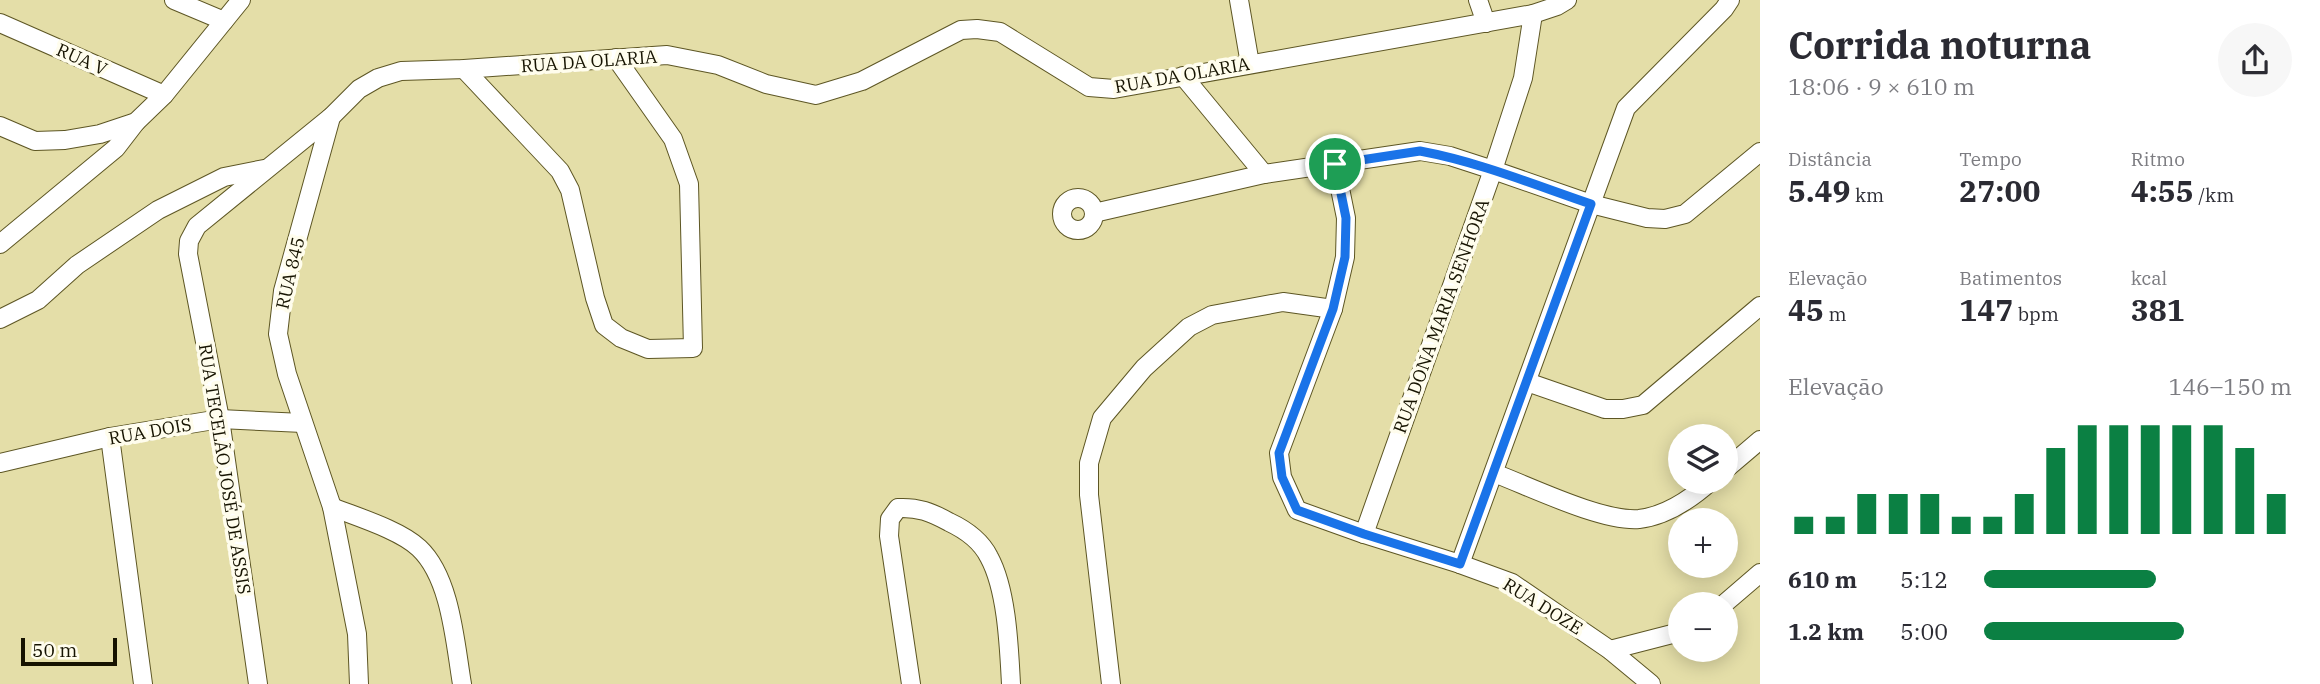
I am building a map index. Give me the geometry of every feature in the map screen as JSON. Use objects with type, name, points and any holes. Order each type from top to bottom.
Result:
[{"type":"street","points":[[174,0],[223,22]]},
{"type":"street","points":[[2,240],[116,148],[136,122],[164,95],[241,0]]},
{"type":"street","points":[[1239,0],[1248,56]]},
{"type":"street","points":[[1478,0],[1486,23]]},
{"type":"street","name":"RUA DA OLARIA","points":[[188,254],[189,241],[197,226],[331,117],[359,89],[378,78],[401,71],[667,55],[718,65],[766,84],[816,95],[862,81],[961,30],[977,29],[1000,32],[1090,87],[1114,89],[1183,76],[1248,56],[1533,14],[1567,0]]},
{"type":"street","points":[[1460,564],[1626,108],[1730,0]]},
{"type":"street","name":"RUA DONA MARIA SENHORA","points":[[1364,534],[1523,78],[1533,14]]},
{"type":"street","name":"RUA V","points":[[0,23],[164,95]]},
{"type":"street","points":[[464,69],[560,171],[570,190],[595,298],[604,325],[621,338],[648,349],[692,348],[689,184],[673,139],[616,58]]},
{"type":"street","points":[[1183,76],[1264,174]]},
{"type":"street","name":"RUA 845","points":[[331,117],[283,291],[278,334],[287,374],[332,507],[356,635],[359,684]]},
{"type":"street","points":[[0,126],[35,141],[100,134],[136,122]]},
{"type":"street","points":[[1094,213],[1264,174],[1420,151],[1450,156],[1591,204],[1647,218],[1665,219],[1685,214],[1760,152]]},
{"type":"street","points":[[1111,684],[1089,495],[1089,463],[1102,418],[1153,360],[1189,327],[1212,315],[1283,302],[1333,309],[1345,257],[1346,218],[1335,164]]},
{"type":"street","points":[[0,319],[38,300],[77,265],[158,210],[224,177],[269,168]]},
{"type":"street","name":"RUA TECELÃO JOSÉ DE ASSIS","points":[[188,254],[220,419],[258,684]]},
{"type":"street","points":[[1527,382],[1605,409],[1643,405],[1760,306]]},
{"type":"street","name":"RUA DOZE","points":[[1333,309],[1279,453],[1282,477],[1297,510],[1512,583],[1611,650],[1651,684]]},
{"type":"street","name":"RUA DOIS","points":[[0,463],[110,437],[220,419],[303,422]]},
{"type":"street","points":[[110,437],[143,684]]},
{"type":"street","points":[[1738,459],[1760,440]]},
{"type":"street","points":[[1494,474],[1616,518],[1641,519],[1670,510],[1696,494]]},
{"type":"street","points":[[332,507],[391,531],[419,548],[439,577],[449,605],[462,684]]},
{"type":"street","points":[[911,684],[889,536],[890,519],[898,508],[914,507],[928,510],[966,530],[989,555],[1001,593],[1011,684]]},
{"type":"street","points":[[1738,592],[1760,573]]},
{"type":"street","points":[[1611,650],[1668,635]]},
{"type":"route","points":[[1420,151],[1450,156],[1591,204],[1460,564],[1297,510],[1282,477],[1279,453],[1333,309],[1345,257],[1346,218],[1335,164],[1420,151]]}]
